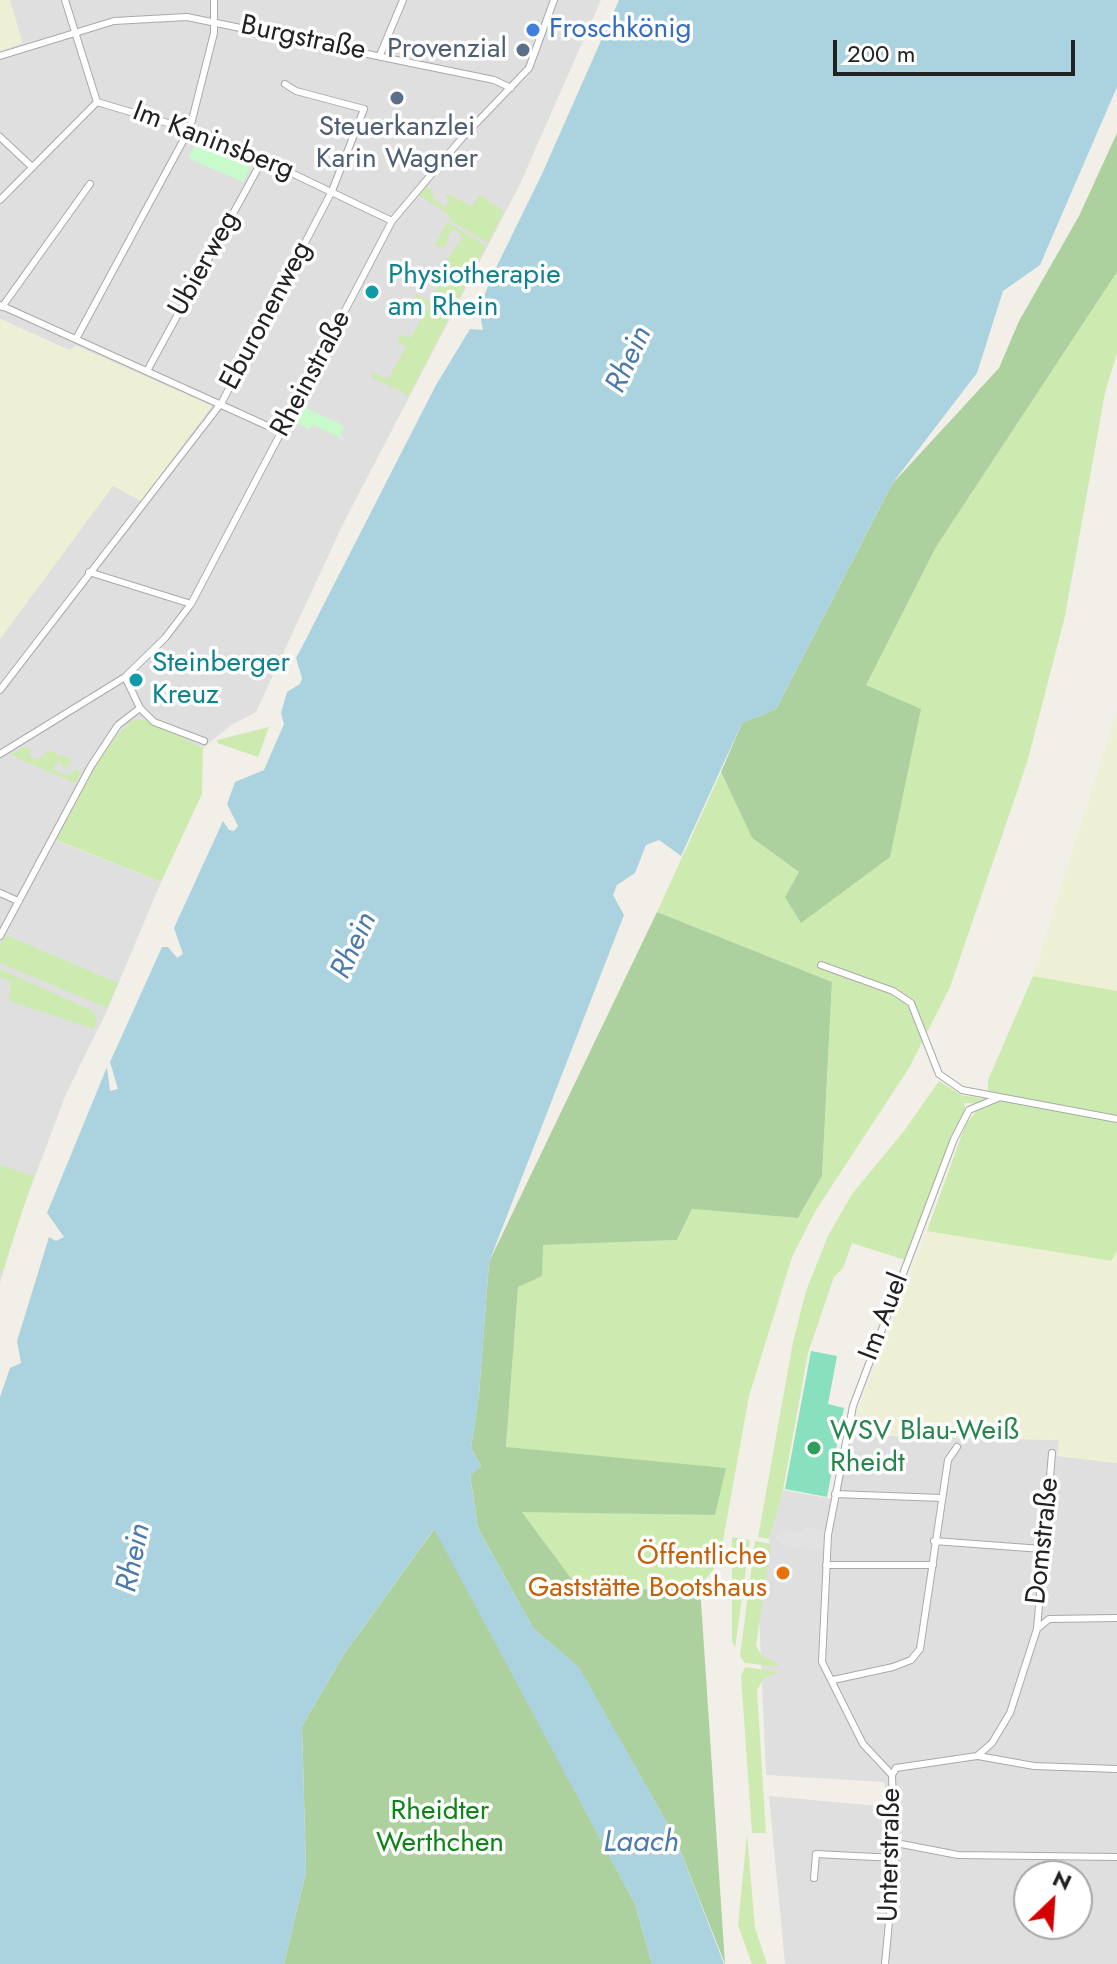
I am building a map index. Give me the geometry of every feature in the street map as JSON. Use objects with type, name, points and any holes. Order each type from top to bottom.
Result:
[{"type":"street","name":"Im Kaninsberg","points":[[65,0],[97,102],[190,128],[264,157],[392,221]]},
{"type":"street","points":[[76,339],[190,128],[214,20],[214,0]]},
{"type":"street","points":[[380,55],[403,0]]},
{"type":"street","name":"Rheinstraße","points":[[0,754],[125,677],[165,638],[191,604],[392,221],[462,138],[511,88],[535,55],[554,0]]},
{"type":"street","name":"Burgstraße","points":[[0,56],[134,18],[214,20],[494,80],[511,88]]},
{"type":"street","name":"Eburonenweg","points":[[89,572],[128,527],[222,402],[332,191],[364,109],[296,91],[285,84]]},
{"type":"street","points":[[0,200],[97,102]]},
{"type":"street","points":[[0,137],[32,167]]},
{"type":"street","name":"Ubierweg","points":[[147,371],[264,157]]},
{"type":"street","points":[[90,184],[1,306],[222,402],[281,432]]},
{"type":"street","points":[[0,690],[89,572],[191,604]]},
{"type":"street","points":[[125,677],[140,708],[154,722],[204,741]]},
{"type":"street","points":[[0,936],[91,766],[118,725],[140,708]]},
{"type":"street","points":[[0,893],[18,901]]},
{"type":"street","points":[[821,965],[893,991],[911,1003],[939,1074],[962,1090],[1117,1119]]},
{"type":"street","name":"Im Auel","points":[[892,1775],[863,1744],[834,1692],[833,1680],[822,1662],[826,1565],[835,1494],[855,1399],[954,1139],[969,1110],[998,1098]]},
{"type":"street","points":[[833,1680],[911,1660],[920,1649],[948,1460],[957,1447]]},
{"type":"street","name":"Domstraße","points":[[1037,1629],[1052,1453]]},
{"type":"street","points":[[835,1494],[942,1498]]},
{"type":"street","points":[[934,1541],[1042,1549]]},
{"type":"street","points":[[826,1565],[933,1565]]},
{"type":"street","points":[[977,1756],[992,1743],[1010,1713],[1037,1629],[1049,1619],[1117,1618]]},
{"type":"street","name":"Unterstraße","points":[[885,1964],[896,1843],[892,1775],[903,1764],[977,1756],[1034,1766],[1117,1769]]},
{"type":"street","points":[[896,1843],[971,1856],[1117,1857]]},
{"type":"street","points":[[814,1878],[816,1854],[895,1858]]},
{"type":"shaded area","points":[[10,0],[601,0],[520,184],[342,526],[256,712],[230,726],[203,748],[145,720],[57,841],[161,882],[106,1013],[66,1094],[19,1219],[0,1283],[0,636],[113,485],[69,350],[0,319],[0,51],[22,43]]},
{"type":"shaded area","points":[[848,1435],[1059,1440],[1058,1456],[1117,1463],[1117,1964],[785,1964],[769,1796],[889,1807],[884,1782],[766,1775],[759,1613],[772,1521],[783,1490],[838,1500]]},
{"type":"shaded area","points":[[807,1527],[825,1530],[822,1551],[781,1546],[782,1541],[774,1539],[781,1530],[798,1533]]},
{"type":"green space","points":[[0,0],[10,0],[22,43],[0,51]]},
{"type":"green space","points":[[1117,133],[1117,272],[936,547],[866,685],[921,709],[890,857],[801,923],[785,897],[799,872],[752,838],[721,772],[742,723],[776,709],[892,484],[999,368],[1019,321],[1079,216]]},
{"type":"green space","points":[[199,139],[248,159],[252,163],[243,182],[188,158]]},
{"type":"green space","points":[[426,186],[433,191],[433,199],[445,207],[450,200],[445,197],[447,194],[472,206],[480,195],[504,211],[488,243],[448,219],[450,215],[419,195]]},
{"type":"green space","points":[[447,222],[486,246],[409,396],[370,376],[372,372],[388,379],[406,347],[397,340],[400,334],[410,338],[429,306],[414,298],[416,294],[431,302],[442,278],[439,276],[445,275],[450,265],[445,262],[463,237],[456,230],[451,230],[444,249],[435,245]]},
{"type":"green space","points":[[1117,272],[1117,353],[1105,393],[1065,616],[1027,763],[950,987],[909,1068],[816,1210],[792,1257],[749,1396],[719,1563],[700,1586],[582,1593],[521,1511],[715,1515],[506,1447],[518,1286],[542,1245],[677,1240],[692,1209],[798,1218],[822,1176],[832,982],[657,912],[721,772],[752,838],[799,872],[801,923],[865,685],[936,547]]},
{"type":"green space","points":[[0,319],[68,350],[77,346],[212,406],[141,501],[113,486],[0,639]]},
{"type":"green space","points":[[302,406],[344,426],[340,435],[346,441],[314,425],[309,429],[294,421]]},
{"type":"green space","points":[[1117,710],[1117,991],[1033,976]]},
{"type":"green space","points":[[132,720],[146,720],[203,748],[202,794],[161,882],[56,840],[106,747]]},
{"type":"green space","points":[[269,727],[258,757],[217,743],[217,740]]},
{"type":"green space","points":[[25,746],[31,749],[29,756],[38,760],[48,750],[73,760],[64,769],[58,759],[53,769],[61,774],[72,774],[75,769],[81,772],[75,783],[10,755]]},
{"type":"green space","points":[[657,912],[832,982],[822,1176],[798,1218],[692,1209],[677,1240],[543,1245],[542,1276],[518,1287],[506,1447],[726,1468],[715,1515],[522,1512],[582,1593],[700,1586],[725,1964],[675,1837],[579,1668],[533,1628],[478,1528],[470,1475],[481,1466],[471,1448],[479,1394],[489,1262]]},
{"type":"green space","points":[[6,935],[118,983],[107,1008],[0,963],[0,945]]},
{"type":"green space","points":[[0,969],[91,1010],[97,1019],[94,1029],[9,1001],[11,981],[0,977]]},
{"type":"green space","points":[[1033,976],[1117,991],[1117,1251],[1111,1261],[927,1231],[966,1123],[983,1104],[964,1103],[966,1110],[905,1260],[852,1243],[843,1268],[834,1277],[808,1353],[783,1490],[769,1539],[758,1537],[793,1342],[806,1291],[828,1236],[852,1194],[904,1131],[939,1081],[961,1095],[988,1099],[988,1080]]},
{"type":"green space","points":[[0,1165],[34,1176],[2,1273],[0,1273]]},
{"type":"green space","points":[[927,1231],[1111,1261],[1117,1251],[1117,1463],[1057,1456],[1059,1440],[848,1435]]},
{"type":"green space","name":"WSV Blau-Weiß Rheidt","points":[[811,1351],[837,1356],[828,1404],[844,1408],[827,1497],[785,1489]]},
{"type":"green space","name":"Rheidter Werthchen","points":[[435,1528],[635,1904],[652,1964],[284,1964],[306,1871],[302,1726],[344,1654]]},
{"type":"green space","points":[[732,1537],[750,1540],[735,1648],[732,1641]]},
{"type":"green space","points":[[755,1541],[771,1544],[756,1646],[762,1656],[779,1667],[745,1663],[740,1656]]},
{"type":"green space","points":[[745,1667],[779,1672],[764,1678],[757,1690],[766,1833],[752,1833],[741,1676]]},
{"type":"green space","points":[[747,1834],[755,1928],[767,1964],[752,1964],[738,1925]]},
{"type":"water","points":[[619,0],[1117,0],[1117,87],[1040,265],[1003,291],[977,373],[892,484],[776,709],[742,723],[681,856],[659,840],[646,845],[635,873],[617,885],[613,895],[624,915],[489,1262],[479,1395],[471,1448],[481,1466],[470,1476],[478,1528],[533,1628],[579,1667],[675,1837],[724,1964],[652,1964],[635,1904],[434,1529],[344,1654],[302,1726],[306,1871],[284,1964],[0,1964],[0,1397],[10,1368],[21,1363],[17,1341],[49,1237],[56,1241],[64,1237],[47,1213],[107,1067],[110,1091],[118,1089],[110,1062],[162,947],[168,947],[177,958],[183,954],[174,928],[223,821],[229,830],[234,831],[238,826],[227,804],[235,782],[264,770],[284,724],[281,713],[287,692],[300,684],[302,678],[296,658],[436,385],[470,329],[483,330],[479,310],[491,278],[542,174]]},
{"type":"place","name":"Froschkönig","points":[[533,30]]},
{"type":"place","name":"Provenzial","points":[[523,50]]},
{"type":"place","name":"Steuerkanzlei Karin Wagner","points":[[397,98]]},
{"type":"place","name":"Physiotherapie am Rhein","points":[[372,292]]},
{"type":"place","name":"Steinberger Kreuz","points":[[136,680]]},
{"type":"place","name":"WSV Blau-Weiß Rheidt","points":[[814,1448]]},
{"type":"place","name":"Öffentliche Gaststätte Bootshaus","points":[[783,1573]]},
{"type":"water label","name":"Rhein","points":[[630,360]]},
{"type":"water label","name":"Rhein","points":[[355,946]]},
{"type":"water label","name":"Rhein","points":[[135,1558]]},
{"type":"water label","name":"Laach","points":[[641,1844]]}]
